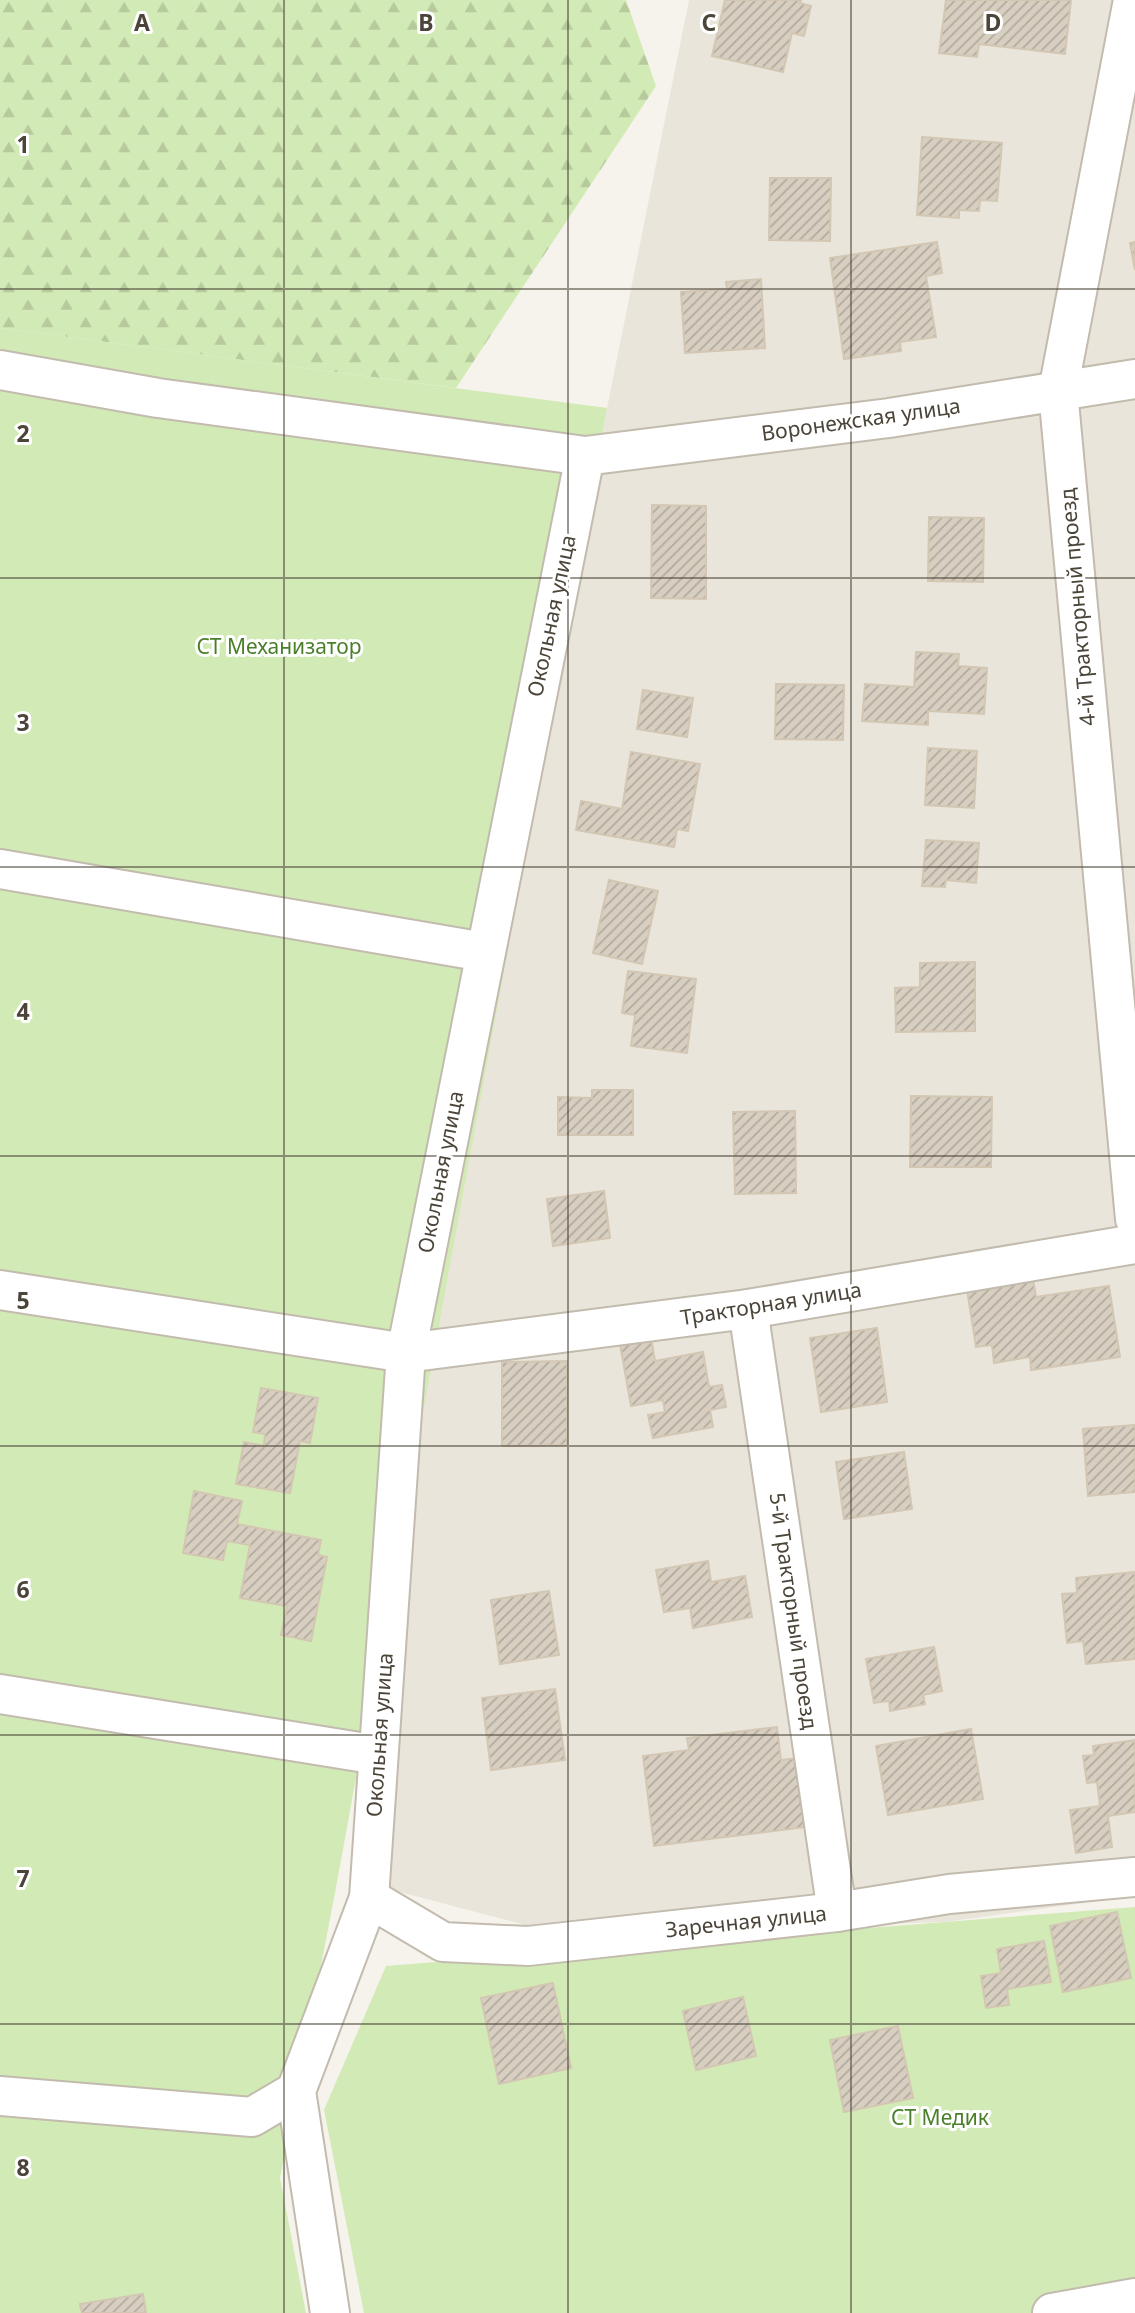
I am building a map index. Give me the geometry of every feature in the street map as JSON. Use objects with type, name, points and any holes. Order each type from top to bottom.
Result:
[{"type":"street","name":"4-й Тракторный проезд","points":[[1133,0],[1058,391],[1135,1219]]},
{"type":"street","name":"Воронежская улица","points":[[0,370],[159,398],[585,456],[889,418],[1135,379]]},
{"type":"street","name":"Окольная улица","points":[[296,2091],[369,1898],[406,1353],[484,951],[585,456]]},
{"type":"street","points":[[0,869],[484,951]]},
{"type":"street","name":"Тракторная улица","points":[[0,1290],[406,1353],[748,1310],[1135,1244]]},
{"type":"street","name":"5-й Тракторный проезд","points":[[748,1310],[837,1912]]},
{"type":"street","points":[[0,1694],[378,1755]]},
{"type":"street","name":"Заречная улица","points":[[369,1898],[443,1942],[528,1946],[837,1912],[949,1894],[1135,1877]]},
{"type":"street","points":[[0,2096],[252,2117],[296,2091],[330,2313]]},
{"type":"street","points":[[1052,2313],[1135,2298]]},
{"type":"shaded area","points":[[689,0],[1135,0],[1135,1896],[945,1922],[817,1926],[533,1927],[381,1887],[422,1330]]},
{"type":"green space","points":[[0,0],[626,0],[656,86],[456,388],[0,328]]},
{"type":"green space","name":"СТ Механизатор","points":[[0,328],[607,408],[334,1898],[280,2178],[306,2313],[0,2313]]},
{"type":"green space","name":"СТ Медик","points":[[1135,1907],[1135,2313],[364,2313],[324,2110],[386,1966]]},
{"type":"building","points":[[725,0],[801,0],[800,3],[811,6],[804,36],[792,33],[783,72],[712,56]]},
{"type":"building","points":[[946,0],[1071,0],[1065,54],[979,44],[977,57],[939,53]]},
{"type":"building","points":[[922,137],[1002,143],[997,201],[980,200],[979,211],[959,210],[959,218],[917,215]]},
{"type":"building","points":[[770,178],[831,178],[830,241],[769,240]]},
{"type":"building","points":[[937,242],[942,273],[926,276],[936,337],[900,342],[901,351],[844,359],[830,258]]},
{"type":"building","points":[[1135,242],[1135,270],[1130,243]]},
{"type":"building","points":[[761,279],[765,348],[685,353],[681,292],[727,289],[726,282]]},
{"type":"building","points":[[652,505],[706,506],[706,599],[651,598]]},
{"type":"building","points":[[929,517],[984,518],[983,582],[928,581]]},
{"type":"building","points":[[916,652],[959,654],[958,666],[987,668],[984,714],[928,711],[928,725],[862,721],[865,684],[914,687]]},
{"type":"building","points":[[776,684],[844,685],[843,740],[775,739]]},
{"type":"building","points":[[643,690],[693,698],[687,737],[637,729]]},
{"type":"building","points":[[928,748],[977,751],[974,808],[925,805]]},
{"type":"building","points":[[631,752],[700,764],[688,831],[677,829],[674,847],[576,830],[581,801],[622,809]]},
{"type":"building","points":[[926,840],[979,843],[976,883],[946,880],[945,887],[922,886]]},
{"type":"building","points":[[609,880],[658,891],[642,964],[593,953]]},
{"type":"building","points":[[975,962],[975,1031],[896,1032],[895,988],[920,987],[920,963]]},
{"type":"building","points":[[628,971],[696,979],[687,1053],[631,1046],[635,1015],[622,1013]]},
{"type":"building","points":[[592,1090],[633,1090],[633,1135],[558,1135],[558,1097],[592,1098]]},
{"type":"building","points":[[911,1096],[992,1097],[991,1167],[910,1167]]},
{"type":"building","points":[[795,1111],[796,1193],[735,1194],[733,1112]]},
{"type":"building","points":[[604,1191],[610,1238],[553,1246],[547,1199]]},
{"type":"building","points":[[1032,1273],[1036,1297],[1109,1286],[1120,1357],[1031,1370],[1030,1357],[994,1363],[992,1345],[976,1347],[966,1283]]},
{"type":"building","points":[[877,1328],[887,1402],[821,1412],[810,1338]]},
{"type":"building","points":[[651,1338],[655,1361],[703,1352],[709,1387],[722,1385],[726,1407],[710,1410],[713,1427],[653,1438],[648,1415],[665,1412],[663,1400],[631,1406],[620,1344]]},
{"type":"building","points":[[567,1361],[567,1445],[502,1446],[502,1362]]},
{"type":"building","points":[[261,1388],[318,1398],[310,1443],[300,1441],[290,1493],[236,1484],[244,1442],[264,1446],[265,1434],[253,1432]]},
{"type":"building","points":[[1135,1425],[1135,1492],[1088,1496],[1083,1429]]},
{"type":"building","points":[[904,1452],[912,1509],[844,1519],[836,1462]]},
{"type":"building","points":[[194,1491],[242,1501],[237,1524],[321,1540],[318,1555],[327,1557],[311,1641],[281,1635],[287,1606],[240,1598],[250,1545],[227,1541],[223,1560],[183,1553]]},
{"type":"building","points":[[708,1561],[711,1582],[745,1576],[752,1617],[693,1628],[690,1608],[664,1612],[656,1570]]},
{"type":"building","points":[[1135,1572],[1135,1659],[1086,1664],[1083,1641],[1067,1643],[1062,1594],[1077,1593],[1076,1578]]},
{"type":"building","points":[[549,1591],[559,1655],[500,1664],[491,1600]]},
{"type":"building","points":[[934,1647],[942,1691],[923,1695],[925,1704],[890,1711],[889,1701],[874,1703],[866,1659]]},
{"type":"building","points":[[555,1689],[565,1760],[491,1770],[482,1698]]},
{"type":"building","points":[[777,1727],[781,1760],[798,1758],[806,1827],[654,1846],[643,1756],[689,1750],[687,1738]]},
{"type":"building","points":[[971,1729],[983,1799],[888,1815],[876,1746]]},
{"type":"building","points":[[1135,1740],[1135,1812],[1108,1816],[1112,1847],[1076,1853],[1070,1810],[1100,1806],[1097,1782],[1087,1783],[1083,1756],[1094,1755],[1093,1746]]},
{"type":"building","points":[[1117,1912],[1131,1978],[1063,1992],[1050,1926]]},
{"type":"building","points":[[1044,1941],[1051,1982],[1007,1989],[1009,2005],[986,2008],[981,1976],[1001,1973],[997,1949]]},
{"type":"building","points":[[553,1983],[571,2068],[499,2084],[481,1998]]},
{"type":"building","points":[[743,1997],[756,2056],[696,2070],[683,2011]]},
{"type":"building","points":[[898,2026],[913,2098],[844,2112],[830,2040]]},
{"type":"building","points":[[143,2294],[146,2313],[82,2313],[80,2304]]}]
